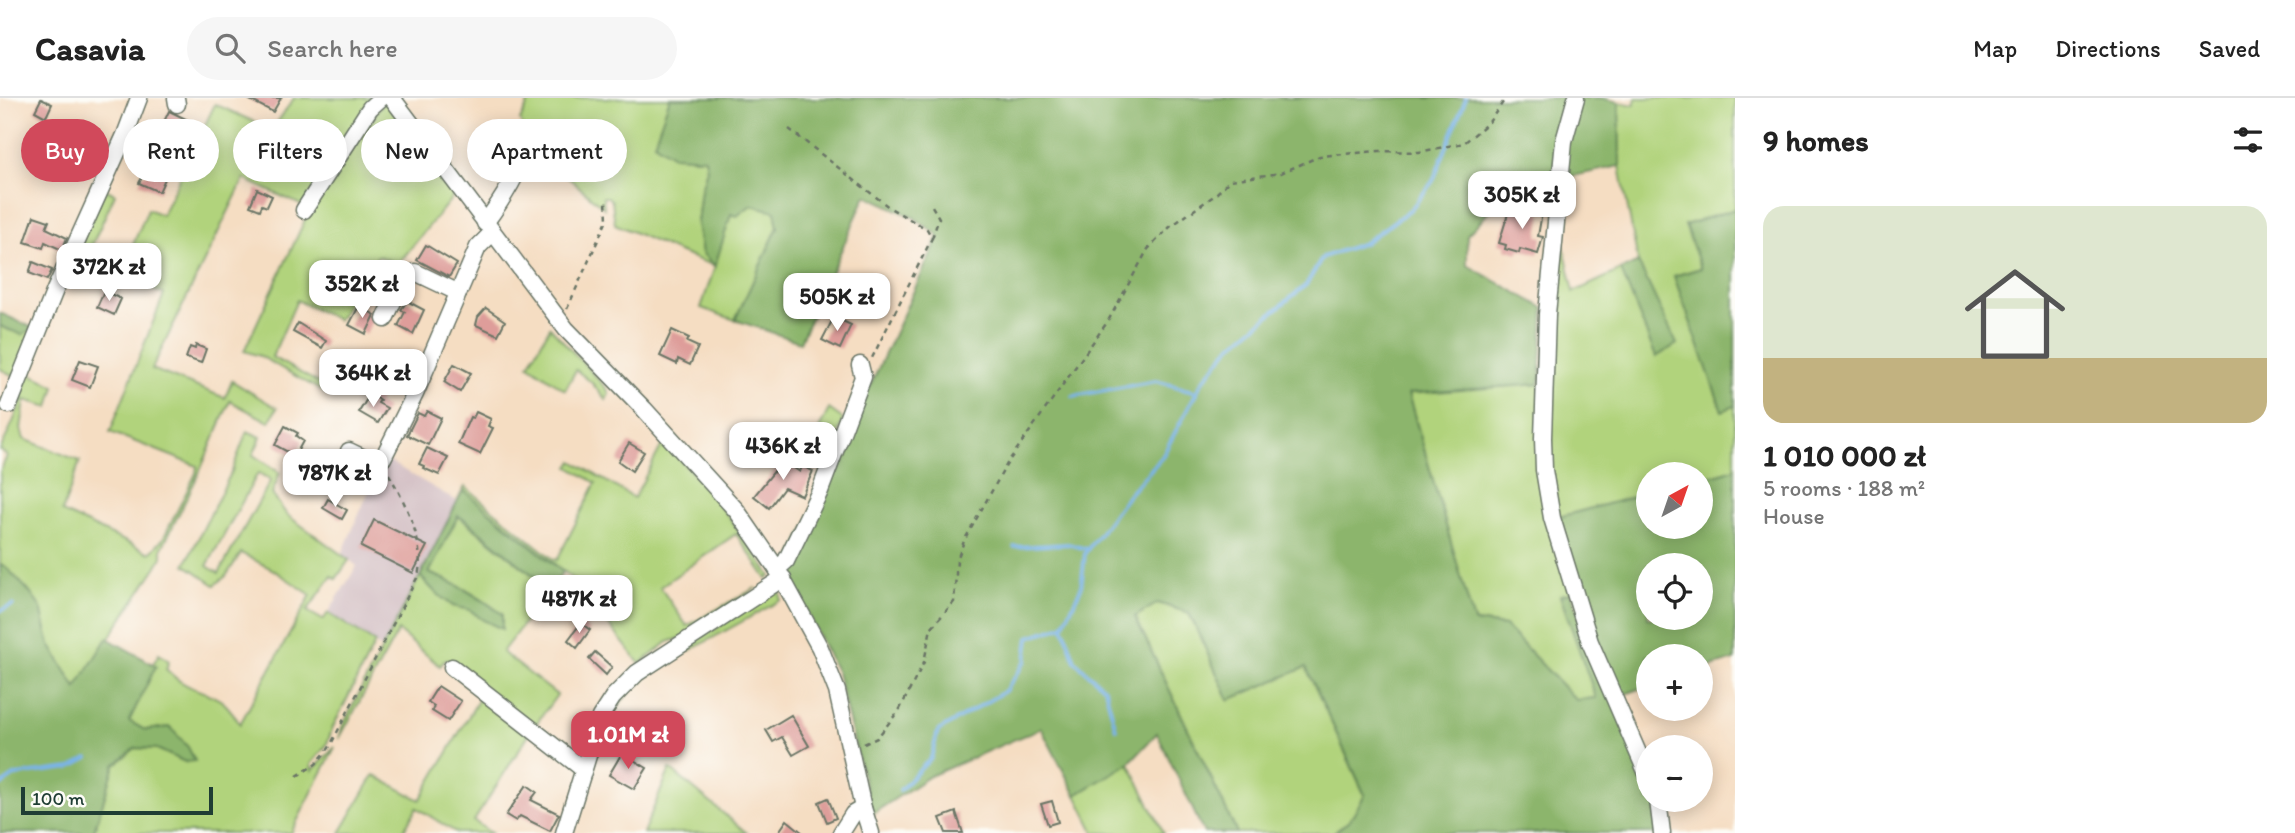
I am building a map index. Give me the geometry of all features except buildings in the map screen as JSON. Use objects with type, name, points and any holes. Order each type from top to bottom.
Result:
[{"type":"street","points":[[9,405],[45,313],[139,98]]},
{"type":"street","points":[[304,210],[370,108],[381,98]]},
{"type":"street","points":[[391,98],[560,321],[737,511],[780,573],[820,648],[837,691],[863,808],[872,833]]},
{"type":"street","points":[[1576,98],[1564,141],[1548,301],[1544,470],[1554,526],[1590,642],[1636,748]]},
{"type":"street","points":[[349,451],[370,461],[383,458],[415,394],[457,292],[510,182]]},
{"type":"street","points":[[385,318],[404,278],[415,272],[457,292]]},
{"type":"street","points":[[564,833],[600,717],[613,697],[637,673],[780,573],[809,515],[862,371]]},
{"type":"street","points":[[452,667],[583,769]]},
{"type":"street","points":[[841,833],[853,814],[863,808]]},
{"type":"street","points":[[1659,812],[1662,833]]},
{"type":"path","points":[[851,749],[877,738],[900,709],[924,662],[932,628],[954,602],[957,560],[964,541],[1008,462],[1108,321],[1148,249],[1170,227],[1215,195],[1230,180],[1281,173],[1320,156],[1379,151],[1419,152],[1464,143],[1489,122],[1506,98]]},
{"type":"path","points":[[789,129],[890,208],[927,229],[932,238]]},
{"type":"path","points":[[560,321],[607,220],[606,200]]},
{"type":"path","points":[[862,371],[932,238],[939,218],[932,206]]},
{"type":"path","points":[[297,776],[316,764],[329,748],[418,576],[421,562],[419,547],[397,489],[380,459]]},
{"type":"shaded area","points":[[383,458],[457,501],[382,649],[328,613],[357,566],[342,554]]},
{"type":"green space","points":[[294,98],[373,98],[347,138],[347,119],[280,119]]},
{"type":"green space","points":[[531,98],[670,98],[654,143],[691,158],[705,158],[707,169],[697,223],[702,253],[715,265],[731,214],[737,216],[751,205],[775,210],[778,227],[735,320],[701,308],[715,266],[615,224],[612,201],[603,197],[604,208],[573,182],[627,182],[627,119],[520,119]]},
{"type":"green space","points":[[670,98],[1601,98],[1619,102],[1620,166],[1559,179],[1555,212],[1503,197],[1467,235],[1467,265],[1544,308],[1540,384],[1408,394],[1474,622],[1505,626],[1576,700],[1596,698],[1560,595],[1571,593],[1636,753],[1636,812],[1657,812],[1658,833],[1333,833],[1349,821],[1365,795],[1306,667],[1229,700],[1189,613],[1158,603],[1135,617],[1237,833],[1204,833],[1157,733],[1129,763],[1076,795],[1041,728],[930,776],[872,814],[837,673],[786,570],[939,236],[915,218],[866,195],[800,342],[735,320],[778,227],[775,211],[751,205],[737,216],[731,214],[715,266],[702,253],[697,223],[707,169],[705,158],[673,156],[654,143]]},
{"type":"green space","points":[[1636,98],[1735,98],[1735,209],[1685,225],[1701,268],[1674,276],[1722,410],[1735,406],[1735,469],[1713,475],[1713,462],[1636,462],[1636,496],[1555,518],[1547,473],[1558,221],[1574,292],[1621,270],[1656,357],[1676,344],[1638,262],[1620,166],[1619,102],[1634,105]]},
{"type":"green space","points":[[385,100],[400,119],[372,119]]},
{"type":"green space","points":[[215,104],[248,119],[233,119],[233,182],[243,182],[152,369],[225,398],[232,381],[277,408],[269,422],[230,401],[162,548],[162,557],[76,688],[49,643],[41,608],[6,567],[0,564],[0,472],[7,456],[0,450],[20,402],[25,371],[55,386],[49,407],[25,400],[21,429],[24,439],[80,461],[62,512],[150,553],[163,539],[197,466],[110,432],[164,294],[119,278],[148,209],[162,215],[178,182],[219,182],[219,119],[208,119]]},
{"type":"green space","points":[[361,135],[361,182],[448,182],[456,193],[398,264],[378,256],[338,320],[297,300],[272,357],[335,392],[332,397],[260,356],[244,351],[310,209],[329,182],[347,182],[347,155]]},
{"type":"green space","points":[[251,182],[319,182],[303,206]]},
{"type":"green space","points":[[105,189],[115,194],[83,265],[71,262]]},
{"type":"green space","points":[[1735,209],[1735,406],[1722,411],[1674,276],[1701,268],[1685,225]]},
{"type":"green space","points":[[1638,262],[1677,344],[1656,357],[1621,270]]},
{"type":"green space","points":[[0,313],[33,328],[22,335],[0,326]]},
{"type":"green space","points":[[0,326],[11,331],[33,328],[16,377],[0,369]]},
{"type":"green space","points":[[550,327],[607,389],[609,394],[606,400],[591,382],[576,370],[565,390],[529,365]]},
{"type":"green space","points":[[1540,384],[1542,466],[1571,593],[1560,596],[1597,698],[1576,700],[1505,626],[1474,622],[1408,393]]},
{"type":"green space","points":[[829,409],[843,419],[831,452],[813,441]]},
{"type":"green space","points":[[247,431],[261,437],[253,455],[280,473],[272,494],[287,515],[349,560],[336,579],[332,576],[307,611],[323,620],[328,613],[375,643],[326,746],[311,764],[312,771],[335,747],[291,833],[93,833],[115,765],[135,748],[157,749],[185,762],[170,727],[145,730],[129,721],[156,666],[153,664],[159,654],[169,661],[166,669],[174,677],[223,702],[240,724],[311,595],[272,569],[241,553],[226,576],[215,585],[185,565],[232,471]],"holes":[[[258,473],[271,480],[219,573],[207,566]]]},
{"type":"green space","points":[[663,443],[707,490],[771,576],[767,579],[736,534],[660,587],[687,626],[756,588],[684,637],[668,642],[640,664],[572,578],[463,490],[465,487],[557,560],[596,483],[569,467],[573,461],[634,498]]},
{"type":"green space","points":[[1735,469],[1735,660],[1713,666],[1713,644],[1636,644],[1636,690],[1620,696],[1582,599],[1555,518],[1636,496],[1636,539],[1713,539],[1713,475]]},
{"type":"green space","points":[[463,490],[563,572],[550,589],[458,516],[429,573],[467,591],[502,614],[502,629],[470,610],[453,606],[420,576]]},
{"type":"green space","points":[[458,516],[550,589],[502,652],[557,695],[533,728],[446,659],[440,666],[398,631],[339,739],[342,727],[420,576],[453,606],[470,610],[502,629],[502,614],[467,590],[429,573]]},
{"type":"green space","points":[[0,564],[28,590],[41,608],[49,643],[76,688],[107,638],[156,666],[129,721],[145,730],[170,727],[188,747],[195,761],[185,762],[157,749],[135,748],[115,765],[93,833],[0,833]]},
{"type":"green space","points":[[780,589],[781,600],[653,671],[627,694],[613,714],[628,731],[605,719],[638,677]]},
{"type":"green space","points":[[1158,603],[1189,613],[1229,700],[1306,667],[1365,796],[1349,821],[1333,833],[1237,833],[1135,616]]},
{"type":"green space","points":[[480,697],[529,734],[474,821],[491,833],[457,833],[417,808],[402,833],[340,833],[374,775],[420,800]]},
{"type":"green space","points":[[1129,763],[1164,833],[1095,833],[1076,795]]},
{"type":"green space","points":[[670,769],[747,833],[643,833]]},
{"type":"waterway","points":[[900,790],[931,758],[938,731],[1005,691],[1026,661],[1029,637],[1063,626],[1081,588],[1085,553],[1129,494],[1162,457],[1202,382],[1229,348],[1306,285],[1323,257],[1364,243],[1411,209],[1433,181],[1466,98]]},
{"type":"waterway","points":[[1073,396],[1156,381],[1197,392]]},
{"type":"waterway","points":[[1014,547],[1068,544],[1087,549]]},
{"type":"waterway","points":[[0,611],[13,605]]},
{"type":"waterway","points":[[1063,626],[1075,661],[1105,689],[1116,729]]},
{"type":"waterway","points":[[0,786],[16,775],[70,768],[88,758]]}]
